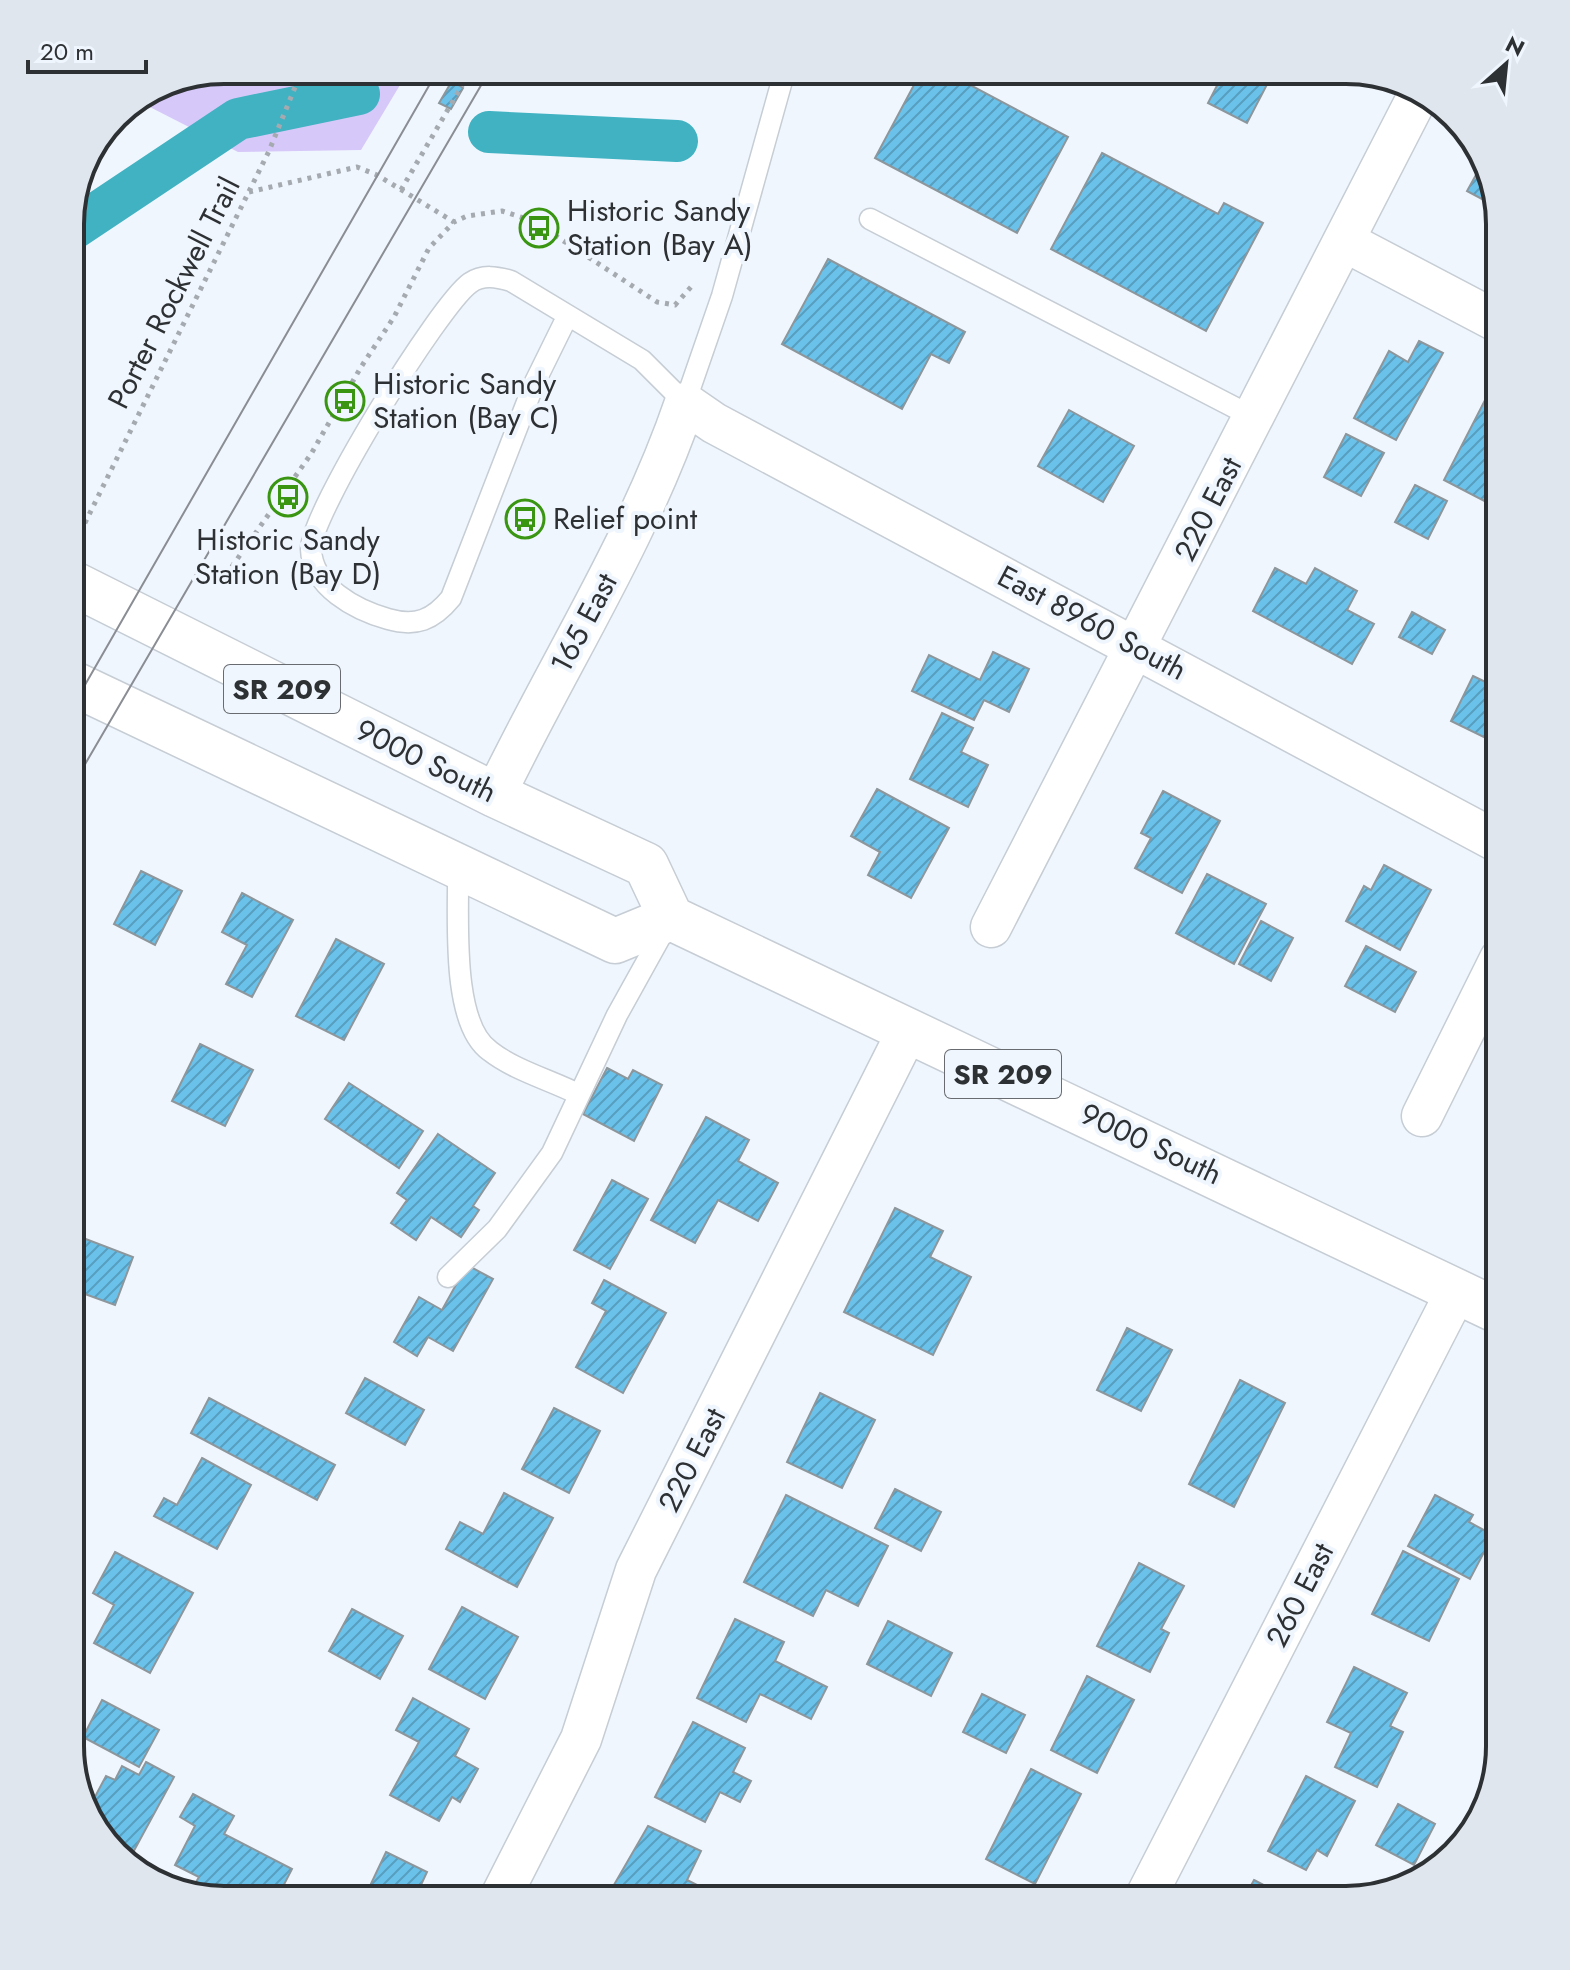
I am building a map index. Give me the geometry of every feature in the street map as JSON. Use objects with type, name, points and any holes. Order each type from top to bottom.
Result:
[{"type":"main road","name":"9000 South","points":[[84,589],[495,795],[646,865],[671,918],[1486,1305]]},
{"type":"main road","name":"SR 209","points":[[84,689],[615,941],[671,918]]},
{"type":"street","name":"220 East","points":[[991,927],[1415,102]]},
{"type":"street","points":[[1344,241],[1486,316]]},
{"type":"street","name":"East 8960 South","points":[[685,403],[714,423],[1486,835]]},
{"type":"street","name":"165 East","points":[[495,795],[619,558],[667,454],[685,403]]},
{"type":"street","points":[[1422,1116],[1486,987]]},
{"type":"street","name":"220 East","points":[[506,1886],[581,1739],[636,1570],[908,1030]]},
{"type":"street","name":"260 East","points":[[1151,1886],[1457,1290]]},
{"type":"lane","points":[[567,317],[534,384],[451,598],[437,615],[422,622],[402,623],[376,615],[337,594],[322,581],[311,549],[315,528],[368,433],[452,301],[472,281],[491,276],[511,281],[642,360],[685,403],[722,296],[781,84]]},
{"type":"lane","points":[[870,219],[1255,418]]},
{"type":"lane","points":[[458,869],[459,976],[465,1012],[488,1050],[578,1094]]},
{"type":"lane","points":[[448,1277],[497,1229],[552,1153],[578,1094],[671,918]]},
{"type":"path","name":"Porter Rockwell Trail","points":[[84,525],[269,151],[296,84]]},
{"type":"path","points":[[401,190],[463,84]]},
{"type":"path","points":[[248,192],[357,167],[454,222]]},
{"type":"shaded area","points":[[401,84],[361,150],[238,152],[149,106],[179,91],[206,85]]},
{"type":"building","points":[[450,84],[463,88],[451,109],[439,103]]},
{"type":"building","points":[[915,84],[968,84],[1068,137],[1017,233],[875,158]]},
{"type":"building","points":[[1218,84],[1267,84],[1247,123],[1208,103]]},
{"type":"building","points":[[1102,153],[1218,214],[1224,203],[1263,223],[1206,331],[1051,249]]},
{"type":"building","points":[[1476,174],[1484,200],[1467,191]]},
{"type":"building","points":[[828,259],[965,332],[949,363],[931,354],[902,409],[782,344]]},
{"type":"building","points":[[1419,341],[1443,353],[1396,440],[1354,418],[1389,351],[1408,362]]},
{"type":"building","points":[[1485,400],[1486,502],[1444,480]]},
{"type":"building","points":[[1069,410],[1134,446],[1103,502],[1038,466]]},
{"type":"building","points":[[1346,434],[1384,453],[1361,496],[1324,477]]},
{"type":"building","points":[[1415,485],[1447,501],[1428,539],[1395,522]]},
{"type":"building","points":[[1275,568],[1306,584],[1315,568],[1357,591],[1347,610],[1374,624],[1352,664],[1253,611]]},
{"type":"building","points":[[1412,612],[1445,630],[1432,654],[1399,637]]},
{"type":"building","points":[[993,652],[1029,669],[1009,712],[984,700],[974,720],[912,691],[929,655],[980,680]]},
{"type":"building","points":[[1473,676],[1486,682],[1486,738],[1451,721]]},
{"type":"building","points":[[942,713],[973,728],[961,752],[988,765],[968,807],[910,779]]},
{"type":"building","points":[[877,789],[949,828],[911,898],[868,875],[880,852],[851,836]]},
{"type":"building","points":[[1163,791],[1220,821],[1182,893],[1135,868],[1151,838],[1141,833]]},
{"type":"building","points":[[1384,865],[1431,890],[1400,950],[1346,921],[1364,886],[1371,890]]},
{"type":"building","points":[[141,871],[182,891],[155,945],[114,924]]},
{"type":"building","points":[[1207,874],[1266,904],[1234,964],[1176,933]]},
{"type":"building","points":[[242,893],[293,920],[252,997],[226,984],[247,945],[222,932]]},
{"type":"building","points":[[1261,921],[1293,938],[1271,981],[1239,964]]},
{"type":"building","points":[[336,939],[384,964],[344,1040],[296,1016]]},
{"type":"building","points":[[1366,946],[1416,972],[1395,1012],[1345,986]]},
{"type":"building","points":[[200,1044],[253,1070],[225,1126],[172,1101]]},
{"type":"building","points":[[607,1068],[628,1079],[633,1070],[662,1085],[634,1141],[583,1114]]},
{"type":"building","points":[[349,1083],[423,1131],[399,1168],[325,1119]]},
{"type":"building","points":[[706,1117],[749,1140],[738,1161],[778,1183],[758,1221],[718,1200],[695,1243],[651,1220]]},
{"type":"building","points":[[438,1134],[495,1173],[473,1206],[479,1210],[461,1237],[431,1217],[416,1240],[391,1223],[407,1200],[397,1193]]},
{"type":"building","points":[[612,1180],[648,1199],[610,1269],[574,1250]]},
{"type":"building","points":[[895,1208],[943,1231],[930,1257],[971,1277],[933,1355],[844,1312]]},
{"type":"building","points":[[84,1238],[133,1257],[115,1305],[85,1294],[84,1297]]},
{"type":"building","points":[[467,1265],[493,1279],[453,1351],[428,1337],[417,1356],[394,1342],[419,1297],[442,1310]]},
{"type":"building","points":[[604,1280],[666,1313],[623,1393],[576,1367],[606,1311],[592,1303]]},
{"type":"building","points":[[1127,1328],[1172,1350],[1141,1411],[1097,1390]]},
{"type":"building","points":[[365,1378],[424,1410],[405,1445],[346,1413]]},
{"type":"building","points":[[1240,1380],[1285,1403],[1234,1507],[1189,1484]]},
{"type":"building","points":[[820,1393],[875,1420],[842,1488],[787,1462]]},
{"type":"building","points":[[209,1398],[335,1465],[317,1500],[191,1433]]},
{"type":"building","points":[[554,1408],[600,1431],[569,1493],[522,1469]]},
{"type":"building","points":[[202,1458],[251,1485],[217,1549],[154,1516],[164,1498],[177,1505]]},
{"type":"building","points":[[895,1489],[941,1512],[921,1551],[875,1528]]},
{"type":"building","points":[[504,1493],[553,1518],[517,1587],[446,1549],[460,1522],[483,1534]]},
{"type":"building","points":[[786,1495],[888,1546],[858,1606],[826,1590],[813,1616],[744,1582]]},
{"type":"building","points":[[1435,1495],[1473,1515],[1469,1522],[1486,1531],[1486,1548],[1470,1579],[1408,1546]]},
{"type":"building","points":[[1403,1551],[1459,1579],[1429,1641],[1372,1614]]},
{"type":"building","points":[[115,1552],[193,1593],[150,1673],[94,1643],[114,1605],[93,1593]]},
{"type":"building","points":[[1139,1563],[1184,1586],[1161,1629],[1169,1633],[1150,1672],[1097,1646]]},
{"type":"building","points":[[462,1607],[518,1637],[485,1699],[429,1669]]},
{"type":"building","points":[[352,1609],[403,1636],[380,1679],[329,1651]]},
{"type":"building","points":[[735,1619],[784,1642],[775,1661],[827,1687],[811,1719],[760,1694],[746,1722],[697,1698]]},
{"type":"building","points":[[888,1621],[952,1653],[931,1696],[867,1664]]},
{"type":"building","points":[[1354,1667],[1407,1693],[1390,1726],[1403,1732],[1377,1787],[1335,1767],[1351,1733],[1327,1722]]},
{"type":"building","points":[[1087,1676],[1134,1700],[1097,1773],[1051,1750]]},
{"type":"building","points":[[982,1694],[1025,1715],[1006,1753],[963,1732]]},
{"type":"building","points":[[413,1698],[469,1729],[455,1756],[478,1769],[460,1802],[452,1797],[439,1821],[390,1795],[419,1742],[396,1730]]},
{"type":"building","points":[[102,1700],[159,1730],[139,1767],[84,1735]]},
{"type":"building","points":[[693,1722],[745,1748],[733,1772],[751,1781],[740,1802],[720,1792],[705,1822],[655,1797]]},
{"type":"building","points":[[146,1762],[174,1777],[133,1852],[108,1824],[94,1798],[106,1776],[115,1780],[122,1766],[139,1775]]},
{"type":"building","points":[[1031,1769],[1081,1794],[1035,1884],[986,1859]]},
{"type":"building","points":[[1306,1776],[1355,1801],[1327,1856],[1317,1850],[1306,1870],[1268,1851]]},
{"type":"building","points":[[193,1794],[234,1816],[224,1834],[292,1869],[283,1886],[196,1883],[199,1877],[175,1865],[195,1826],[180,1817]]},
{"type":"building","points":[[1398,1804],[1435,1824],[1414,1865],[1376,1845]]},
{"type":"building","points":[[648,1826],[701,1851],[687,1880],[699,1886],[613,1886]]},
{"type":"building","points":[[386,1852],[427,1872],[420,1886],[370,1886]]},
{"type":"building","points":[[1254,1880],[1265,1886],[1251,1886]]},
{"type":"waterway","points":[[84,222],[238,119],[359,94]]},
{"type":"waterway","points":[[489,132],[677,141]]},
{"type":"tram line","points":[[84,687],[430,84]]},
{"type":"tram line","points":[[84,766],[482,84]]},
{"type":"place","name":"Historic Sandy Station (Bay A)","points":[[539,228]]},
{"type":"place","name":"Historic Sandy Station (Bay C)","points":[[345,401]]},
{"type":"place","name":"Historic Sandy Station (Bay D)","points":[[288,497]]},
{"type":"place","name":"Relief point","points":[[525,519]]}]
